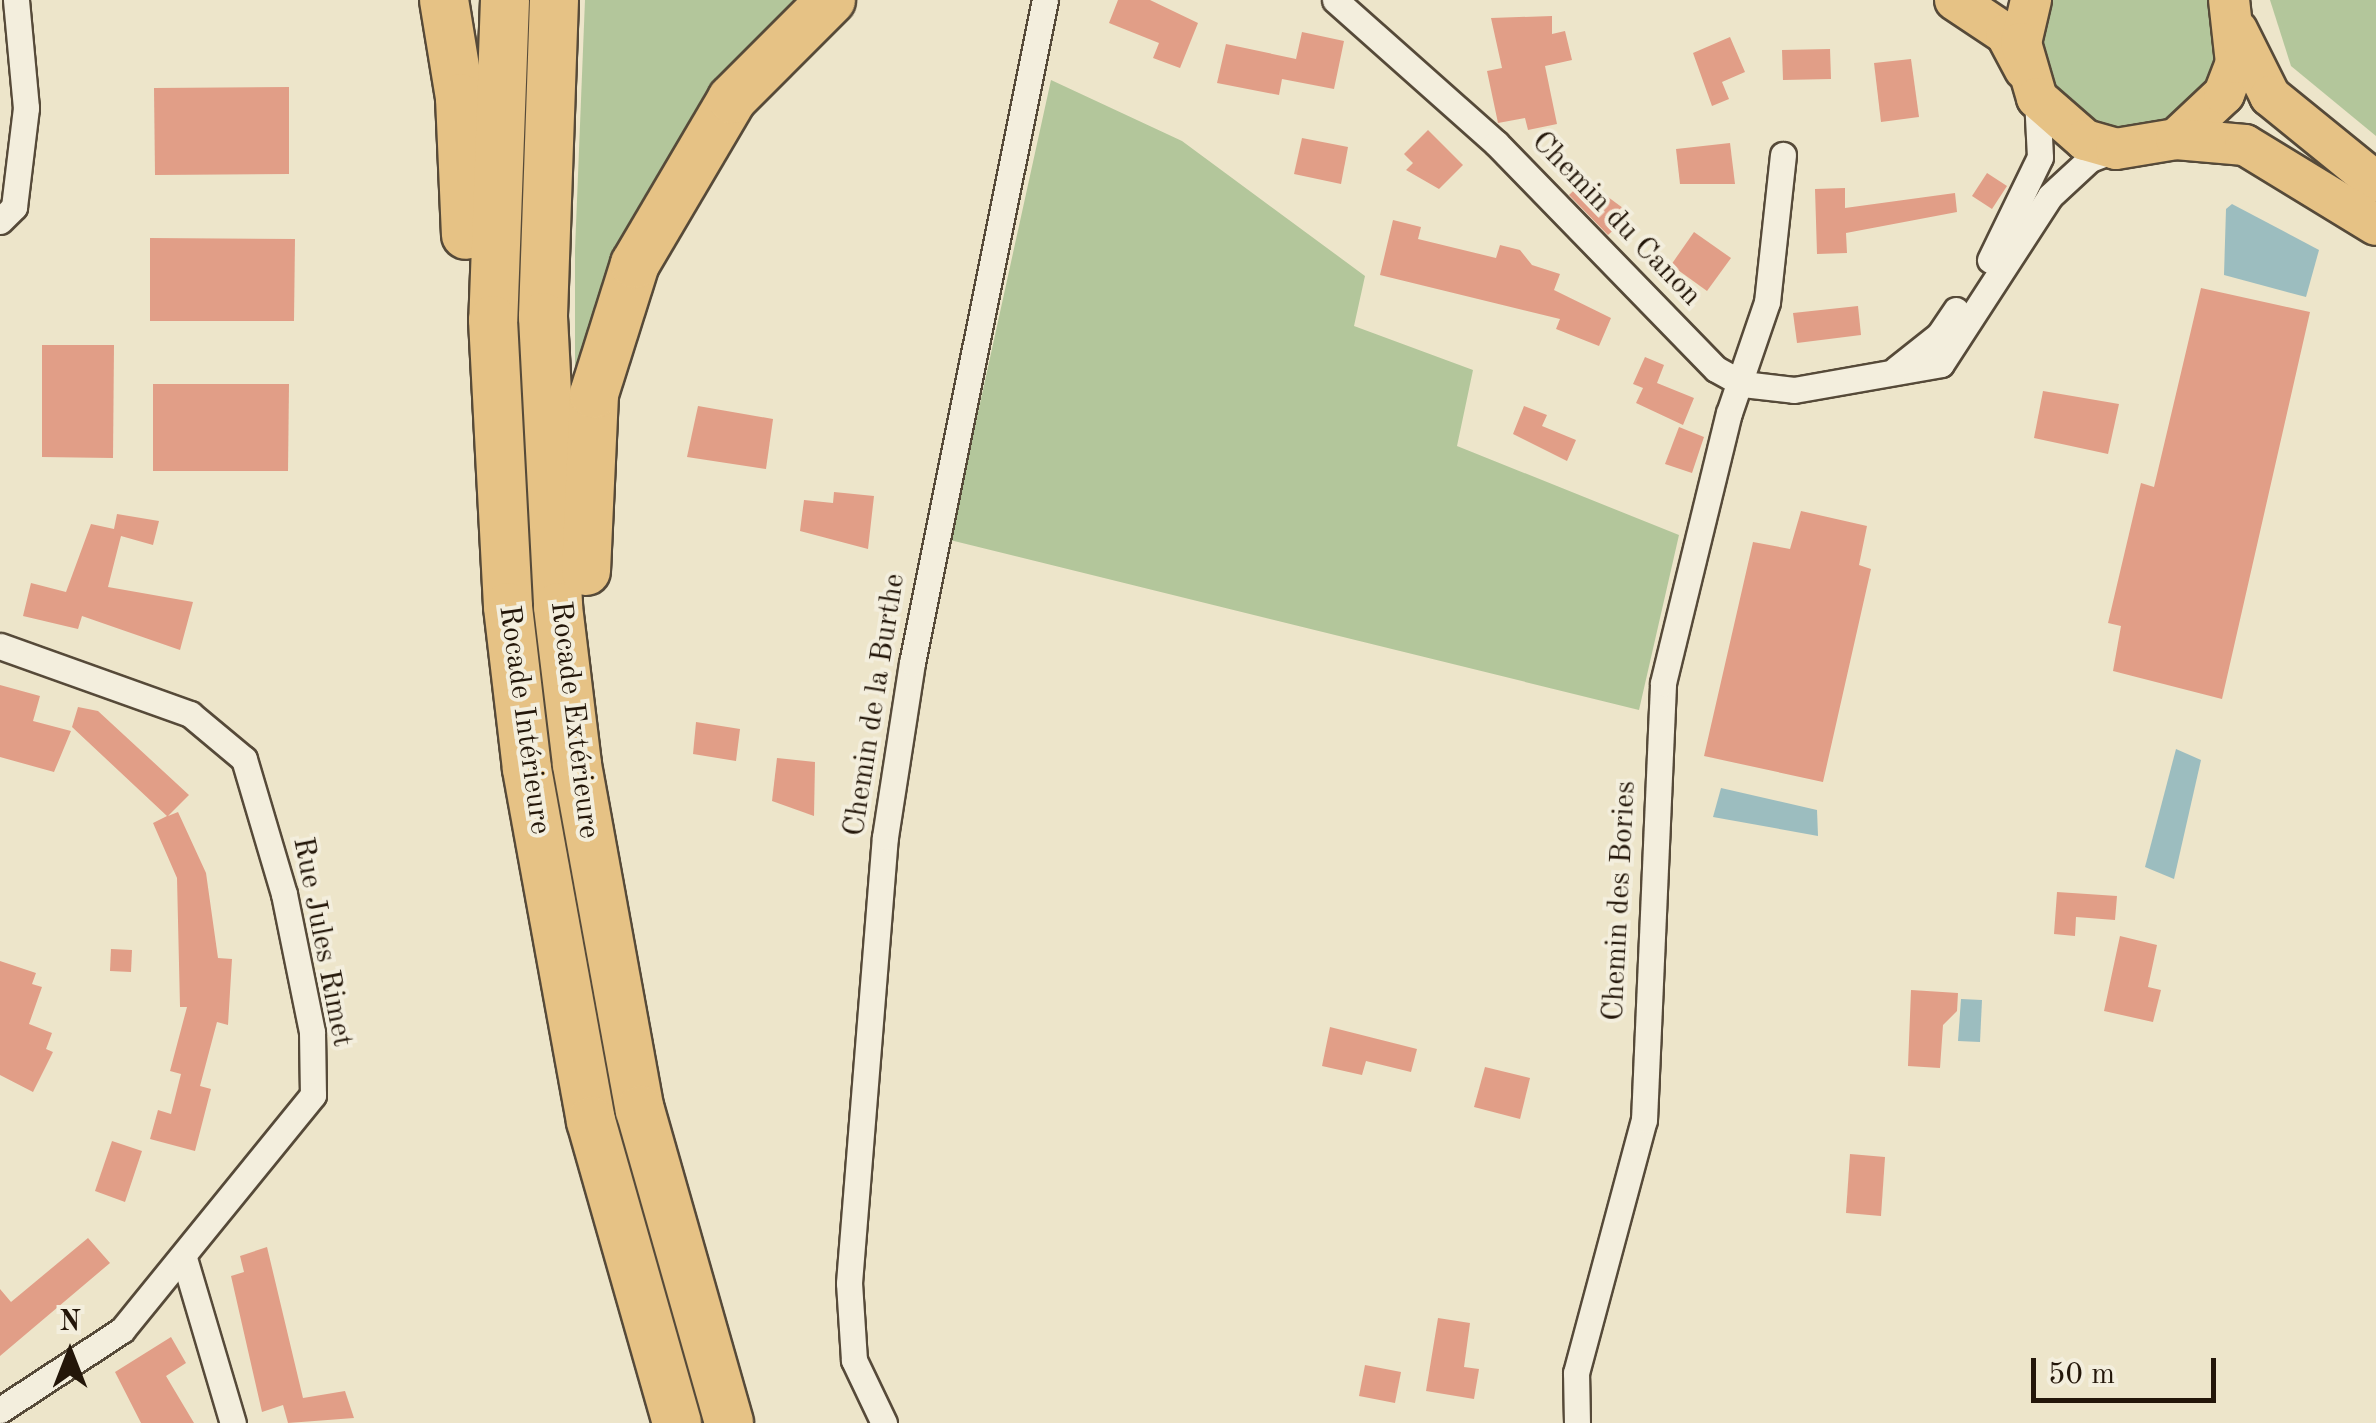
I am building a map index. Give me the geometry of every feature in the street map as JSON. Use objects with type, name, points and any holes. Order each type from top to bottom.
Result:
[{"type":"highway","points":[[444,0],[460,98],[480,466],[508,608]]},
{"type":"highway","name":"Rocade Intérieure","points":[[505,0],[493,320],[508,608],[527,769],[591,1121],[677,1423]]},
{"type":"highway","name":"Rocade Extérieure","points":[[554,0],[544,317],[548,464],[577,765],[606,949],[679,1262],[730,1423]]},
{"type":"highway","points":[[606,949],[584,536],[594,394],[635,264],[694,154],[732,99],[832,0]]},
{"type":"main road","points":[[1955,0],[2006,34],[2032,86],[2085,140],[2116,149],[2176,139],[2245,145],[2376,224]]},
{"type":"main road","points":[[2031,0],[2022,43],[2032,86]]},
{"type":"main road","points":[[2176,139],[2224,94],[2233,14]]},
{"type":"main road","points":[[2233,14],[2270,96],[2376,182]]},
{"type":"street","points":[[0,221],[14,207],[26,108],[16,0]]},
{"type":"street","name":"Chemin de la Burthe","points":[[884,1423],[854,1360],[849,1283],[885,837],[912,663],[1045,0]]},
{"type":"street","name":"Chemin du Canon","points":[[1334,0],[1496,143],[1716,369],[1744,384],[1794,390],[1941,364],[2050,196],[2090,160],[2116,149]]},
{"type":"street","points":[[1887,375],[1939,335],[2030,190],[2040,156],[2032,86]]},
{"type":"street","name":"Chemin des Bories","points":[[1577,1423],[1576,1373],[1644,1120],[1663,683],[1729,413],[1744,384],[1782,225],[1783,155]]},
{"type":"street","name":"Rue Jules Rimet","points":[[0,646],[190,714],[222,734],[244,758],[264,814],[312,1032],[313,1094],[122,1330],[0,1410]]},
{"type":"street","points":[[184,1258],[234,1423]]},
{"type":"green space","points":[[585,0],[814,0],[575,386],[575,250]]},
{"type":"green space","points":[[2051,0],[2208,0],[2219,53],[2210,82],[2169,123],[2110,130],[2083,119],[2045,75],[2039,46]]},
{"type":"green space","points":[[2270,0],[2376,0],[2376,136],[2291,66]]},
{"type":"green space","points":[[1051,80],[1182,141],[1365,276],[1354,326],[1473,370],[1457,446],[1679,535],[1639,710],[950,540]]},
{"type":"water","points":[[2232,204],[2319,250],[2306,297],[2224,275],[2226,209]]},
{"type":"water","points":[[2176,749],[2201,760],[2174,879],[2145,867]]},
{"type":"water","points":[[1721,788],[1817,810],[1818,836],[1713,817]]},
{"type":"water","points":[[1961,999],[1982,1000],[1980,1042],[1958,1041]]},
{"type":"building","points":[[1118,0],[1150,0],[1198,23],[1180,68],[1153,58],[1159,43],[1109,23]]},
{"type":"building","points":[[1552,16],[1552,34],[1565,31],[1572,60],[1545,66],[1557,124],[1528,130],[1525,118],[1498,123],[1487,71],[1502,68],[1491,18]]},
{"type":"building","points":[[1302,32],[1344,41],[1334,89],[1282,79],[1279,95],[1217,83],[1226,44],[1296,59]]},
{"type":"building","points":[[1730,37],[1745,72],[1722,82],[1729,99],[1712,106],[1693,53]]},
{"type":"building","points":[[1830,49],[1831,79],[1783,80],[1782,50]]},
{"type":"building","points":[[1911,59],[1919,117],[1881,122],[1874,63]]},
{"type":"building","points":[[289,87],[289,174],[155,175],[154,88]]},
{"type":"building","points":[[1428,130],[1463,165],[1439,189],[1406,170],[1413,163],[1404,154]]},
{"type":"building","points":[[1302,138],[1348,147],[1341,184],[1294,174]]},
{"type":"building","points":[[1730,143],[1735,184],[1680,184],[1676,149]]},
{"type":"building","points":[[1987,173],[2007,186],[1992,209],[1972,196]]},
{"type":"building","points":[[1585,180],[1631,214],[1608,235],[1569,195]]},
{"type":"building","points":[[1845,188],[1845,208],[1955,193],[1957,212],[1846,233],[1847,253],[1817,254],[1815,189]]},
{"type":"building","points":[[1393,220],[1421,227],[1418,239],[1496,258],[1500,245],[1520,250],[1532,265],[1560,274],[1554,290],[1611,318],[1599,346],[1556,329],[1560,319],[1380,275]]},
{"type":"building","points":[[1694,232],[1731,258],[1707,291],[1671,265]]},
{"type":"building","points":[[150,238],[295,239],[294,321],[150,321]]},
{"type":"building","points":[[2201,288],[2310,312],[2222,699],[2113,671],[2121,626],[2108,623],[2141,483],[2154,487]]},
{"type":"building","points":[[1858,306],[1861,335],[1797,343],[1793,313]]},
{"type":"building","points":[[42,345],[114,345],[113,458],[42,457]]},
{"type":"building","points":[[1645,357],[1664,365],[1657,383],[1694,398],[1683,425],[1636,403],[1643,388],[1633,384]]},
{"type":"building","points":[[153,384],[289,384],[288,471],[153,471]]},
{"type":"building","points":[[2043,391],[2119,404],[2108,454],[2034,438]]},
{"type":"building","points":[[698,406],[773,419],[766,469],[687,457]]},
{"type":"building","points":[[1524,406],[1547,415],[1542,426],[1576,440],[1567,461],[1513,434]]},
{"type":"building","points":[[1679,427],[1704,437],[1692,473],[1665,464]]},
{"type":"building","points":[[834,492],[874,496],[868,549],[800,531],[804,500],[833,503]]},
{"type":"building","points":[[1801,511],[1867,526],[1859,565],[1871,569],[1823,782],[1704,756],[1753,542],[1790,549]]},
{"type":"building","points":[[117,514],[159,521],[153,545],[121,536],[108,587],[193,602],[180,650],[82,616],[78,629],[23,616],[31,583],[66,592],[91,524],[114,529]]},
{"type":"building","points":[[0,685],[40,696],[33,721],[71,731],[54,772],[0,757]]},
{"type":"building","points":[[78,707],[98,711],[189,795],[168,816],[178,812],[206,873],[218,958],[232,959],[228,1025],[217,1022],[200,1086],[211,1089],[195,1151],[150,1139],[158,1110],[171,1114],[181,1074],[170,1071],[187,1007],[180,1007],[177,878],[153,823],[167,816],[72,727]]},
{"type":"building","points":[[696,722],[740,729],[736,761],[693,754]]},
{"type":"building","points":[[777,758],[815,762],[814,816],[772,801]]},
{"type":"building","points":[[2057,892],[2117,896],[2115,920],[2076,917],[2075,936],[2054,934]]},
{"type":"building","points":[[2120,936],[2157,945],[2148,987],[2161,990],[2153,1022],[2104,1011]]},
{"type":"building","points":[[111,949],[132,950],[131,972],[110,971]]},
{"type":"building","points":[[0,961],[36,973],[32,984],[42,987],[29,1024],[52,1033],[46,1049],[53,1052],[33,1092],[0,1075]]},
{"type":"building","points":[[1911,990],[1958,993],[1957,1011],[1943,1025],[1940,1068],[1908,1066]]},
{"type":"building","points":[[1330,1027],[1417,1049],[1411,1072],[1366,1061],[1362,1075],[1322,1066]]},
{"type":"building","points":[[1485,1067],[1530,1078],[1520,1119],[1474,1107]]},
{"type":"building","points":[[112,1141],[142,1151],[125,1202],[95,1191]]},
{"type":"building","points":[[1850,1154],[1885,1157],[1881,1216],[1846,1213]]},
{"type":"building","points":[[88,1238],[110,1263],[0,1356],[0,1289],[11,1302]]},
{"type":"building","points":[[267,1247],[303,1398],[345,1391],[354,1418],[288,1423],[283,1405],[262,1412],[231,1276],[244,1272],[240,1256]]},
{"type":"building","points":[[1438,1318],[1470,1323],[1464,1367],[1479,1369],[1474,1399],[1426,1391]]},
{"type":"building","points":[[171,1337],[186,1363],[166,1376],[194,1423],[141,1423],[115,1372]]},
{"type":"building","points":[[1365,1365],[1401,1372],[1395,1403],[1359,1396]]}]
